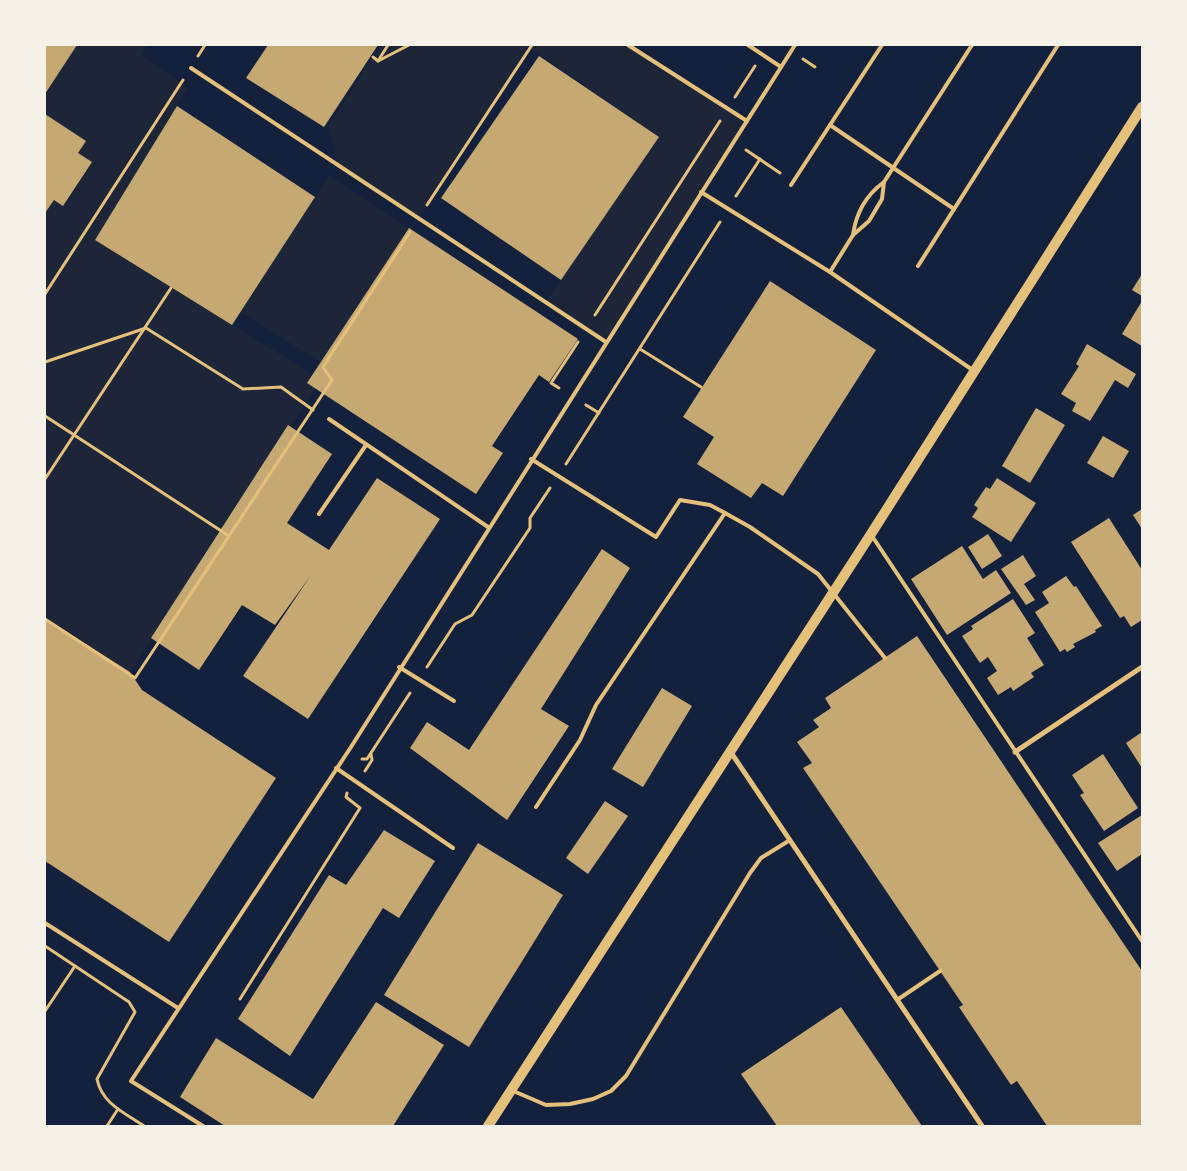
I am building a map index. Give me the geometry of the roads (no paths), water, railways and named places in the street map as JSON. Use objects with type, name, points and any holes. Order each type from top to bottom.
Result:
[{"type":"main road","points":[[488,1126],[729,750],[871,534],[1142,107]]},
{"type":"street","points":[[1015,752],[1142,667]]},
{"type":"street","points":[[729,750],[982,1126]]},
{"type":"lane","points":[[628,45],[747,121]]},
{"type":"lane","points":[[748,45],[781,67]]},
{"type":"lane","points":[[203,1126],[131,1081],[336,768],[795,45]]},
{"type":"lane","points":[[792,183],[882,45]]},
{"type":"lane","points":[[853,235],[855,218],[872,190],[884,182],[972,45]]},
{"type":"lane","points":[[918,266],[1058,45]]},
{"type":"lane","points":[[191,68],[606,342]]},
{"type":"lane","points":[[830,125],[954,209]]},
{"type":"lane","points":[[830,272],[853,235],[869,221],[882,199],[884,182]]},
{"type":"lane","points":[[701,192],[830,272],[974,371]]},
{"type":"lane","points":[[329,419],[488,527]]},
{"type":"lane","points":[[319,514],[366,444]]},
{"type":"lane","points":[[531,459],[656,537],[680,500],[710,505],[750,527],[818,574],[884,658]]},
{"type":"lane","points":[[536,807],[580,740],[596,705],[725,513]]},
{"type":"lane","points":[[871,534],[1142,942]]},
{"type":"lane","points":[[399,667],[454,701]]},
{"type":"lane","points":[[336,768],[453,848]]},
{"type":"lane","points":[[511,1090],[546,1105],[570,1104],[593,1099],[611,1091],[626,1076],[750,873],[761,858],[790,840]]},
{"type":"lane","points":[[45,923],[178,1008]]},
{"type":"lane","points":[[897,1000],[940,971]]}]
